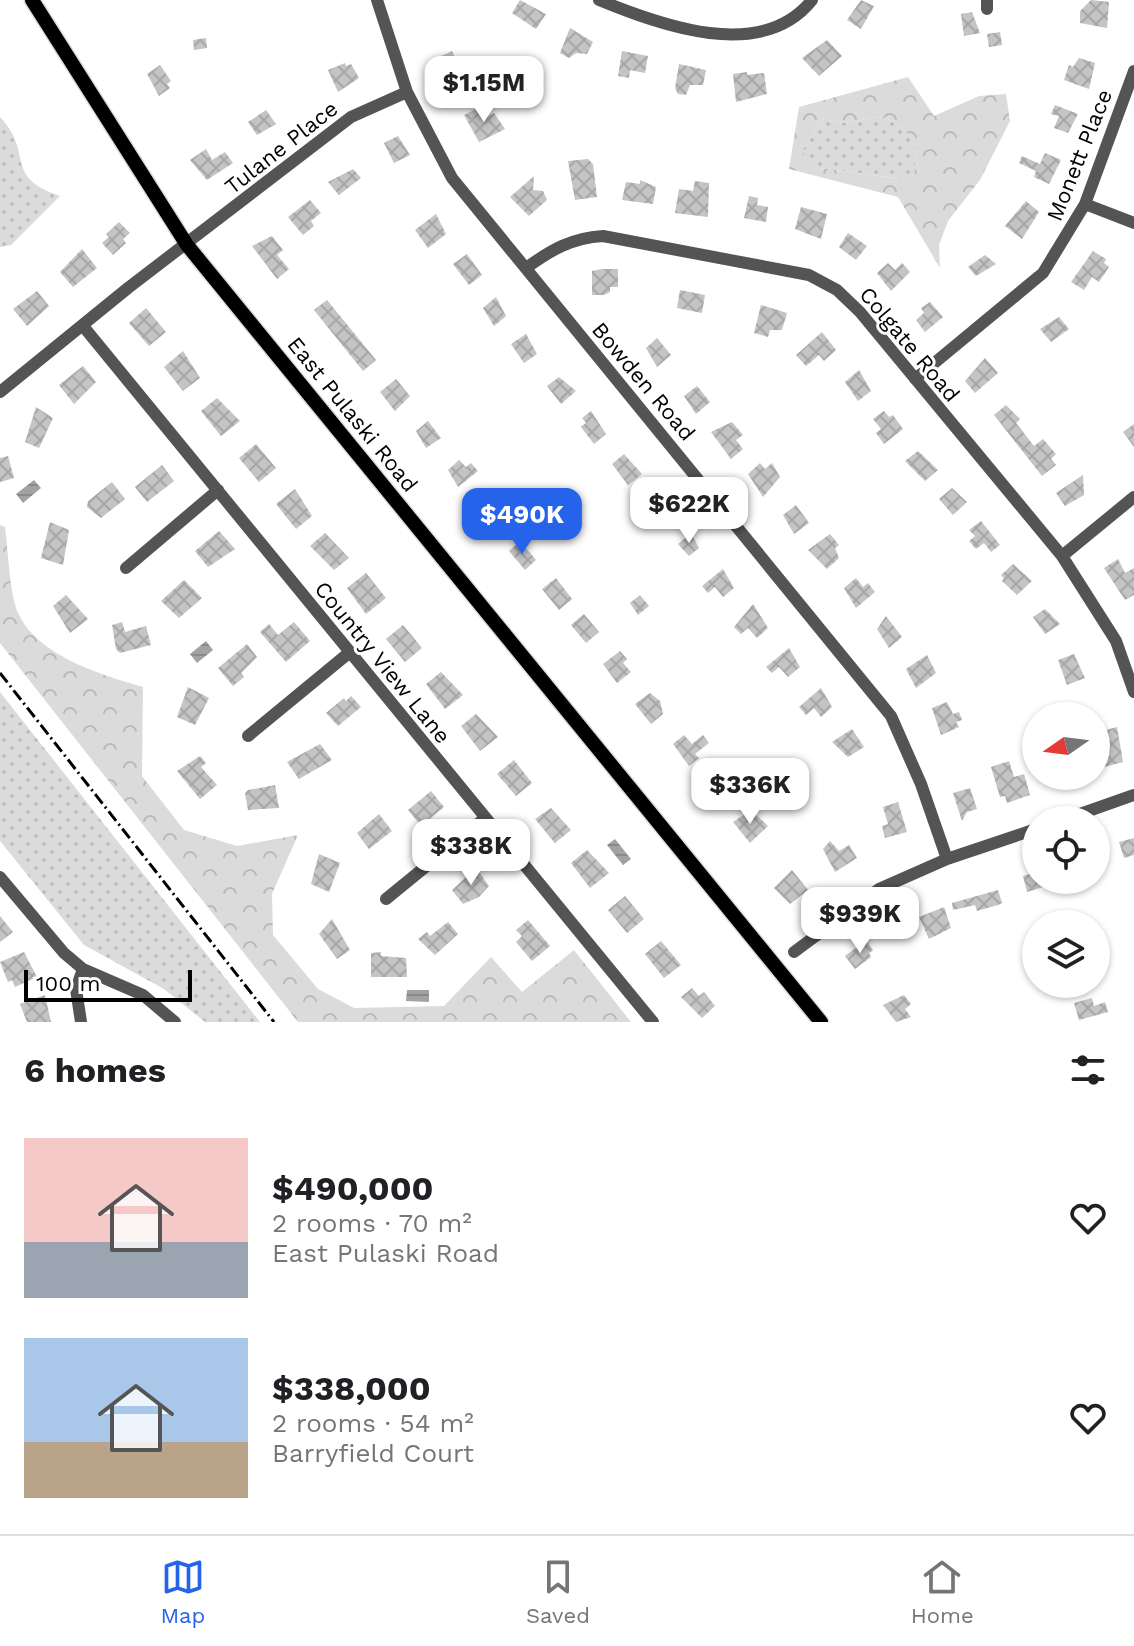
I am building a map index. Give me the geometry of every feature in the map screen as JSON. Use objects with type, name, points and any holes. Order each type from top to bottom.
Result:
[{"type":"main road","name":"East Pulaski Road","points":[[32,0],[126,154],[187,245],[821,1022]]},
{"type":"street","name":"Bowden Road","points":[[377,0],[407,92],[452,178],[891,716],[917,772],[947,859]]},
{"type":"street","points":[[599,0],[671,26],[743,34],[778,26],[802,12],[812,0]]},
{"type":"street","name":"Monett Place","points":[[915,379],[1043,273],[1085,204],[1134,71]]},
{"type":"street","name":"Tulane Place","points":[[0,392],[351,117],[407,92]]},
{"type":"street","points":[[1085,204],[1134,223]]},
{"type":"street","name":"Colgate Road","points":[[526,268],[578,238],[603,236],[809,275],[837,290],[860,312],[1062,556],[1116,641],[1134,692]]},
{"type":"street","name":"Country View Lane","points":[[83,326],[653,1022]]},
{"type":"street","points":[[126,568],[218,490]]},
{"type":"street","points":[[1062,556],[1134,497]]},
{"type":"street","points":[[248,736],[350,652]]},
{"type":"street","points":[[1103,806],[1134,795]]},
{"type":"street","points":[[386,899],[484,819]]},
{"type":"street","points":[[794,952],[879,889],[947,859],[1022,834]]},
{"type":"street","points":[[0,877],[64,953],[83,969],[143,995],[175,1022]]},
{"type":"street","points":[[81,1022],[76,989],[83,969]]},
{"type":"green space","points":[[908,77],[934,116],[979,96],[1006,94],[1010,121],[980,180],[948,221],[939,245],[940,268],[898,197],[789,169],[799,107]],"holes":[[[883,116],[912,138],[914,175],[900,179],[813,167],[804,161],[804,148],[822,119],[845,123]]]},
{"type":"green space","points":[[883,116],[912,138],[916,152],[915,175],[901,179],[812,167],[804,161],[804,148],[822,119],[845,123]]},
{"type":"green space","points":[[0,117],[16,142],[21,163],[31,180],[60,196],[11,245],[0,247]]},
{"type":"green space","points":[[0,525],[5,527],[14,601],[21,619],[33,635],[66,659],[143,687],[142,776],[184,830],[237,846],[298,835],[272,894],[273,935],[318,989],[354,1008],[444,1006],[491,957],[522,992],[574,950],[631,1022],[298,1022],[0,643]]},
{"type":"green space","points":[[0,692],[260,1022],[205,1022],[164,989],[84,945],[0,841]]},
{"type":"shaded area","points":[[34,480],[41,488],[23,503],[16,494]]},
{"type":"shaded area","points":[[206,641],[213,650],[197,663],[190,654]]},
{"type":"shaded area","points":[[615,839],[631,859],[623,865],[607,845]]},
{"type":"shaded area","points":[[407,990],[429,990],[429,1002],[406,1001]]},
{"type":"building","points":[[520,0],[546,14],[536,29],[512,13]]},
{"type":"building","points":[[861,0],[874,6],[861,29],[847,20]]},
{"type":"building","points":[[1091,0],[1109,2],[1107,28],[1080,23],[1080,11]]},
{"type":"building","points":[[972,12],[980,33],[964,36],[961,14]]},
{"type":"building","points":[[570,28],[593,42],[587,54],[576,53],[569,58],[560,53]]},
{"type":"building","points":[[1000,32],[1002,45],[989,47],[987,34]]},
{"type":"building","points":[[206,38],[207,48],[194,50],[193,40]]},
{"type":"building","points":[[827,40],[842,56],[819,76],[802,58]]},
{"type":"building","points":[[452,51],[460,70],[443,77],[439,57]]},
{"type":"building","points":[[622,51],[648,56],[645,73],[630,70],[629,78],[618,76]]},
{"type":"building","points":[[1079,58],[1095,63],[1089,89],[1064,80],[1069,65],[1073,67]]},
{"type":"building","points":[[345,63],[346,66],[351,64],[359,78],[338,92],[328,70]]},
{"type":"building","points":[[679,64],[706,70],[703,85],[690,85],[686,95],[678,94],[675,88]]},
{"type":"building","points":[[160,65],[171,81],[167,84],[170,88],[159,96],[147,74]]},
{"type":"building","points":[[747,72],[747,75],[764,73],[767,94],[736,102],[733,74]]},
{"type":"building","points":[[1055,105],[1078,114],[1068,133],[1054,128],[1059,116],[1051,114]]},
{"type":"building","points":[[480,107],[485,117],[494,113],[505,129],[479,142],[464,115]]},
{"type":"building","points":[[266,110],[276,124],[257,135],[248,122]]},
{"type":"building","points":[[398,136],[410,155],[394,163],[384,143]]},
{"type":"building","points":[[206,149],[212,160],[225,152],[233,163],[207,180],[190,160]]},
{"type":"building","points":[[1045,153],[1061,160],[1049,184],[1034,177],[1036,171],[1019,163],[1022,156],[1040,164]]},
{"type":"building","points":[[588,159],[593,164],[597,197],[575,200],[568,161]]},
{"type":"building","points":[[353,169],[361,178],[339,195],[328,182]]},
{"type":"building","points":[[534,176],[533,190],[543,191],[547,200],[529,216],[510,197]]},
{"type":"building","points":[[640,180],[656,187],[653,204],[622,200],[626,182],[640,184]]},
{"type":"building","points":[[695,181],[709,183],[708,217],[675,213],[679,189],[693,191]]},
{"type":"building","points":[[749,196],[758,198],[757,205],[768,207],[766,222],[744,218]]},
{"type":"building","points":[[310,200],[321,213],[311,221],[314,226],[303,235],[288,217]]},
{"type":"building","points":[[1026,201],[1039,212],[1022,239],[1005,226]]},
{"type":"building","points":[[801,207],[827,214],[821,239],[795,229]]},
{"type":"building","points":[[436,214],[446,234],[428,248],[415,230]]},
{"type":"building","points":[[119,222],[130,233],[123,239],[126,243],[113,255],[102,243],[109,237],[106,234]]},
{"type":"building","points":[[848,233],[867,246],[856,260],[839,247]]},
{"type":"building","points":[[272,236],[283,250],[277,255],[289,269],[277,279],[252,246]]},
{"type":"building","points":[[82,249],[97,268],[73,287],[60,272]]},
{"type":"building","points":[[1093,251],[1106,259],[1104,263],[1109,267],[1099,282],[1092,277],[1084,290],[1071,282]]},
{"type":"building","points":[[467,254],[482,275],[469,285],[453,264]]},
{"type":"building","points":[[985,255],[996,264],[976,276],[968,267]]},
{"type":"building","points":[[888,263],[895,270],[902,263],[910,272],[891,291],[877,273]]},
{"type":"building","points":[[618,269],[618,287],[610,287],[610,292],[604,295],[592,295],[592,271]]},
{"type":"building","points":[[680,290],[705,295],[702,313],[677,308]]},
{"type":"building","points":[[37,291],[49,306],[27,326],[13,309]]},
{"type":"building","points":[[496,297],[506,316],[494,326],[483,308]]},
{"type":"building","points":[[327,300],[376,360],[363,371],[314,310]]},
{"type":"building","points":[[930,302],[943,317],[925,332],[916,320],[924,313],[921,308]]},
{"type":"building","points":[[761,305],[787,313],[782,330],[770,330],[768,337],[754,333]]},
{"type":"building","points":[[146,308],[166,332],[149,346],[129,323]]},
{"type":"building","points":[[1059,317],[1069,329],[1051,342],[1040,329]]},
{"type":"building","points":[[822,332],[836,350],[824,361],[819,355],[806,366],[796,355]]},
{"type":"building","points":[[526,334],[537,354],[524,363],[511,344]]},
{"type":"building","points":[[657,338],[671,355],[657,367],[646,348]]},
{"type":"building","points":[[183,351],[200,378],[183,391],[164,367]]},
{"type":"building","points":[[985,358],[998,373],[975,393],[965,381]]},
{"type":"building","points":[[83,366],[96,382],[74,404],[59,385]]},
{"type":"building","points":[[859,370],[871,391],[858,401],[845,382]]},
{"type":"building","points":[[559,377],[576,391],[561,404],[547,386]]},
{"type":"building","points":[[396,379],[410,396],[395,411],[380,392]]},
{"type":"building","points":[[697,386],[710,402],[696,414],[684,396]]},
{"type":"building","points":[[217,398],[240,421],[221,436],[201,411]]},
{"type":"building","points":[[1006,405],[1020,419],[1016,423],[1034,446],[1043,439],[1056,454],[1051,459],[1056,465],[1042,476],[994,415]]},
{"type":"building","points":[[36,407],[53,418],[39,448],[25,442]]},
{"type":"building","points":[[591,411],[606,434],[594,444],[581,427],[586,423],[582,418]]},
{"type":"building","points":[[884,411],[889,417],[893,415],[903,429],[884,444],[876,433],[881,429],[873,419]]},
{"type":"building","points":[[428,421],[441,438],[426,448],[416,431]]},
{"type":"building","points":[[732,422],[743,435],[736,440],[743,449],[731,459],[711,432]]},
{"type":"building","points":[[1134,424],[1134,447],[1123,432]]},
{"type":"building","points":[[256,444],[276,468],[259,482],[239,458]]},
{"type":"building","points":[[918,451],[938,470],[925,481],[905,461]]},
{"type":"building","points":[[624,454],[642,474],[628,485],[612,464]]},
{"type":"building","points":[[8,456],[14,478],[0,482],[0,458]]},
{"type":"building","points":[[459,460],[466,467],[471,463],[478,471],[458,487],[448,470]]},
{"type":"building","points":[[760,463],[765,469],[772,463],[780,477],[763,497],[748,474]]},
{"type":"building","points":[[162,465],[174,481],[147,502],[135,487]]},
{"type":"building","points":[[1083,475],[1084,495],[1065,506],[1056,493]]},
{"type":"building","points":[[112,482],[125,499],[101,518],[87,507],[88,501]]},
{"type":"building","points":[[952,488],[967,502],[953,515],[939,499]]},
{"type":"building","points":[[295,489],[312,516],[296,529],[276,504]]},
{"type":"building","points":[[659,494],[671,514],[659,524],[643,510]]},
{"type":"building","points":[[491,498],[508,517],[494,530],[480,508]]},
{"type":"building","points":[[796,505],[809,523],[794,534],[783,515]]},
{"type":"building","points":[[981,521],[1000,545],[991,552],[984,543],[976,549],[969,541],[975,536],[969,530]]},
{"type":"building","points":[[50,522],[69,530],[63,565],[41,558]]},
{"type":"building","points":[[219,531],[235,549],[208,567],[195,551]]},
{"type":"building","points":[[325,533],[349,558],[334,570],[310,546]]},
{"type":"building","points":[[691,533],[699,548],[689,556],[678,544]]},
{"type":"building","points":[[830,534],[839,545],[835,548],[839,558],[827,569],[808,550]]},
{"type":"building","points":[[520,541],[536,560],[525,570],[509,551]]},
{"type":"building","points":[[1118,559],[1125,573],[1134,568],[1134,595],[1125,600],[1104,568]]},
{"type":"building","points":[[1013,564],[1032,581],[1017,595],[1002,581],[1004,578],[1001,575]]},
{"type":"building","points":[[723,569],[734,588],[723,597],[715,587],[708,593],[702,586]]},
{"type":"building","points":[[366,573],[386,598],[366,614],[347,588]]},
{"type":"building","points":[[556,578],[572,599],[559,610],[542,589]]},
{"type":"building","points":[[856,578],[863,587],[868,583],[875,592],[856,608],[844,588]]},
{"type":"building","points":[[184,580],[202,598],[179,618],[161,601]]},
{"type":"building","points":[[66,595],[88,619],[70,633],[53,606]]},
{"type":"building","points":[[640,595],[649,606],[638,615],[630,603]]},
{"type":"building","points":[[753,604],[768,628],[757,638],[748,628],[741,634],[734,627]]},
{"type":"building","points":[[1045,609],[1060,624],[1045,634],[1033,617]]},
{"type":"building","points":[[584,614],[599,632],[586,643],[571,625]]},
{"type":"building","points":[[886,616],[902,637],[889,648],[877,629]]},
{"type":"building","points":[[122,622],[125,632],[146,626],[151,645],[120,653],[116,649],[112,625]]},
{"type":"building","points":[[294,622],[310,641],[286,662],[260,632],[269,624],[278,635]]},
{"type":"building","points":[[403,625],[422,648],[405,662],[386,639]]},
{"type":"building","points":[[247,644],[257,657],[241,673],[244,677],[233,686],[218,668]]},
{"type":"building","points":[[789,648],[800,667],[788,677],[779,667],[772,673],[766,667]]},
{"type":"building","points":[[620,651],[627,659],[623,663],[631,672],[617,683],[603,664]]},
{"type":"building","points":[[1074,654],[1085,678],[1067,685],[1058,660]]},
{"type":"building","points":[[927,655],[936,673],[916,688],[906,669]]},
{"type":"building","points":[[441,672],[463,695],[445,709],[426,684]]},
{"type":"building","points":[[188,687],[209,698],[195,725],[177,717]]},
{"type":"building","points":[[821,688],[832,707],[821,717],[814,708],[806,715],[799,707]]},
{"type":"building","points":[[650,693],[660,701],[663,714],[651,724],[635,704]]},
{"type":"building","points":[[351,696],[361,707],[338,726],[326,713]]},
{"type":"building","points":[[947,702],[953,714],[959,712],[962,720],[956,722],[959,727],[941,735],[932,708]]},
{"type":"building","points":[[476,714],[498,737],[480,751],[461,726]]},
{"type":"building","points":[[1117,727],[1123,762],[1110,766],[1110,729]]},
{"type":"building","points":[[852,729],[864,747],[848,757],[832,742]]},
{"type":"building","points":[[684,735],[692,744],[703,735],[709,743],[695,754],[699,758],[689,766],[673,744]]},
{"type":"building","points":[[320,744],[332,760],[299,779],[287,762]]},
{"type":"building","points":[[200,756],[206,763],[201,767],[217,785],[200,799],[177,771]]},
{"type":"building","points":[[514,760],[532,783],[516,796],[497,774]]},
{"type":"building","points":[[1009,761],[1014,777],[1022,775],[1022,790],[1029,790],[1030,795],[1007,803],[1005,796],[1000,797],[991,767]]},
{"type":"building","points":[[716,772],[728,782],[724,785],[731,792],[717,804],[704,783]]},
{"type":"building","points":[[275,785],[279,808],[248,810],[245,793],[248,790]]},
{"type":"building","points":[[970,788],[977,809],[967,812],[962,821],[953,793]]},
{"type":"building","points":[[431,791],[444,807],[421,826],[408,810]]},
{"type":"building","points":[[898,802],[907,832],[885,838],[882,826],[888,824],[883,807]]},
{"type":"building","points":[[551,808],[571,830],[555,843],[535,819]]},
{"type":"building","points":[[751,810],[768,826],[750,843],[733,822]]},
{"type":"building","points":[[379,814],[392,831],[369,849],[357,833]]},
{"type":"building","points":[[1134,838],[1134,855],[1124,858],[1119,842]]},
{"type":"building","points":[[830,841],[839,851],[849,845],[857,858],[835,872],[823,849]]},
{"type":"building","points":[[587,850],[609,873],[590,888],[571,863]]},
{"type":"building","points":[[319,854],[340,863],[329,892],[311,884]]},
{"type":"building","points":[[476,868],[489,886],[479,897],[463,904],[452,890]]},
{"type":"building","points":[[792,870],[808,890],[790,904],[774,888]]},
{"type":"building","points":[[998,890],[1002,903],[998,905],[977,911],[975,905],[953,910],[952,903]]},
{"type":"building","points":[[625,896],[644,919],[627,933],[608,910]]},
{"type":"building","points":[[944,907],[951,928],[929,939],[919,917]]},
{"type":"building","points":[[0,916],[13,932],[0,942]]},
{"type":"building","points":[[332,919],[350,950],[337,959],[319,934]]},
{"type":"building","points":[[528,920],[550,946],[532,961],[516,942],[522,936],[516,930]]},
{"type":"building","points":[[448,922],[458,934],[435,955],[418,939],[427,932],[430,936]]},
{"type":"building","points":[[866,940],[873,950],[869,953],[871,957],[855,969],[845,956]]},
{"type":"building","points":[[661,941],[681,965],[664,978],[645,954]]},
{"type":"building","points":[[24,952],[37,977],[15,987],[12,980],[8,982],[0,962]]},
{"type":"building","points":[[381,952],[381,956],[406,958],[407,977],[371,977],[371,953]]},
{"type":"building","points":[[692,988],[699,996],[704,992],[715,1006],[702,1018],[681,997]]},
{"type":"building","points":[[45,995],[51,1022],[27,1022],[20,1004]]},
{"type":"building","points":[[904,995],[911,1004],[905,1009],[911,1017],[896,1022],[883,1005]]},
{"type":"building","points":[[1092,998],[1094,1006],[1105,1002],[1108,1012],[1079,1020],[1074,1003]]},
{"type":"railway","points":[[0,673],[274,1022]]}]
